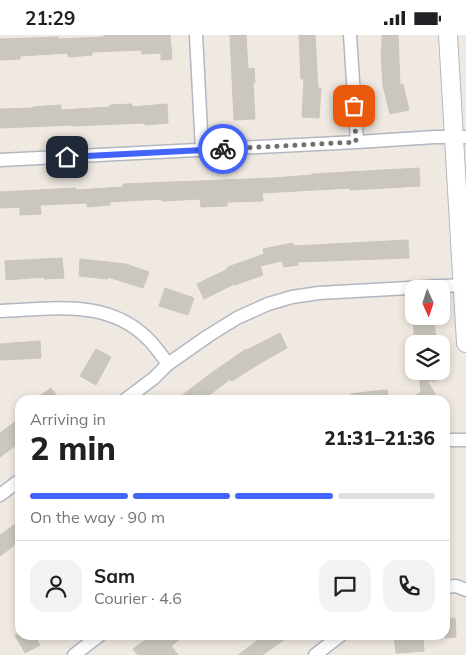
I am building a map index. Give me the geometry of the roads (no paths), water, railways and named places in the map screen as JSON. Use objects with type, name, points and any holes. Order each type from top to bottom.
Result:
[{"type":"main road","points":[[448,35],[460,137],[462,285],[466,343]]},
{"type":"street","points":[[196,35],[202,150]]},
{"type":"street","points":[[350,35],[356,142]]},
{"type":"street","points":[[0,160],[460,137]]},
{"type":"street","points":[[131,395],[154,378],[168,364],[237,317],[268,304],[292,297],[319,293],[462,285]]},
{"type":"street","points":[[0,311],[80,308],[102,312],[123,321],[142,333],[150,340],[168,364]]},
{"type":"street","points":[[450,441],[466,440]]},
{"type":"street","points":[[0,495],[15,484]]},
{"type":"street","points":[[450,587],[456,586],[466,590]]},
{"type":"street","points":[[74,655],[94,640]]},
{"type":"street","points":[[315,655],[334,640]]}]
